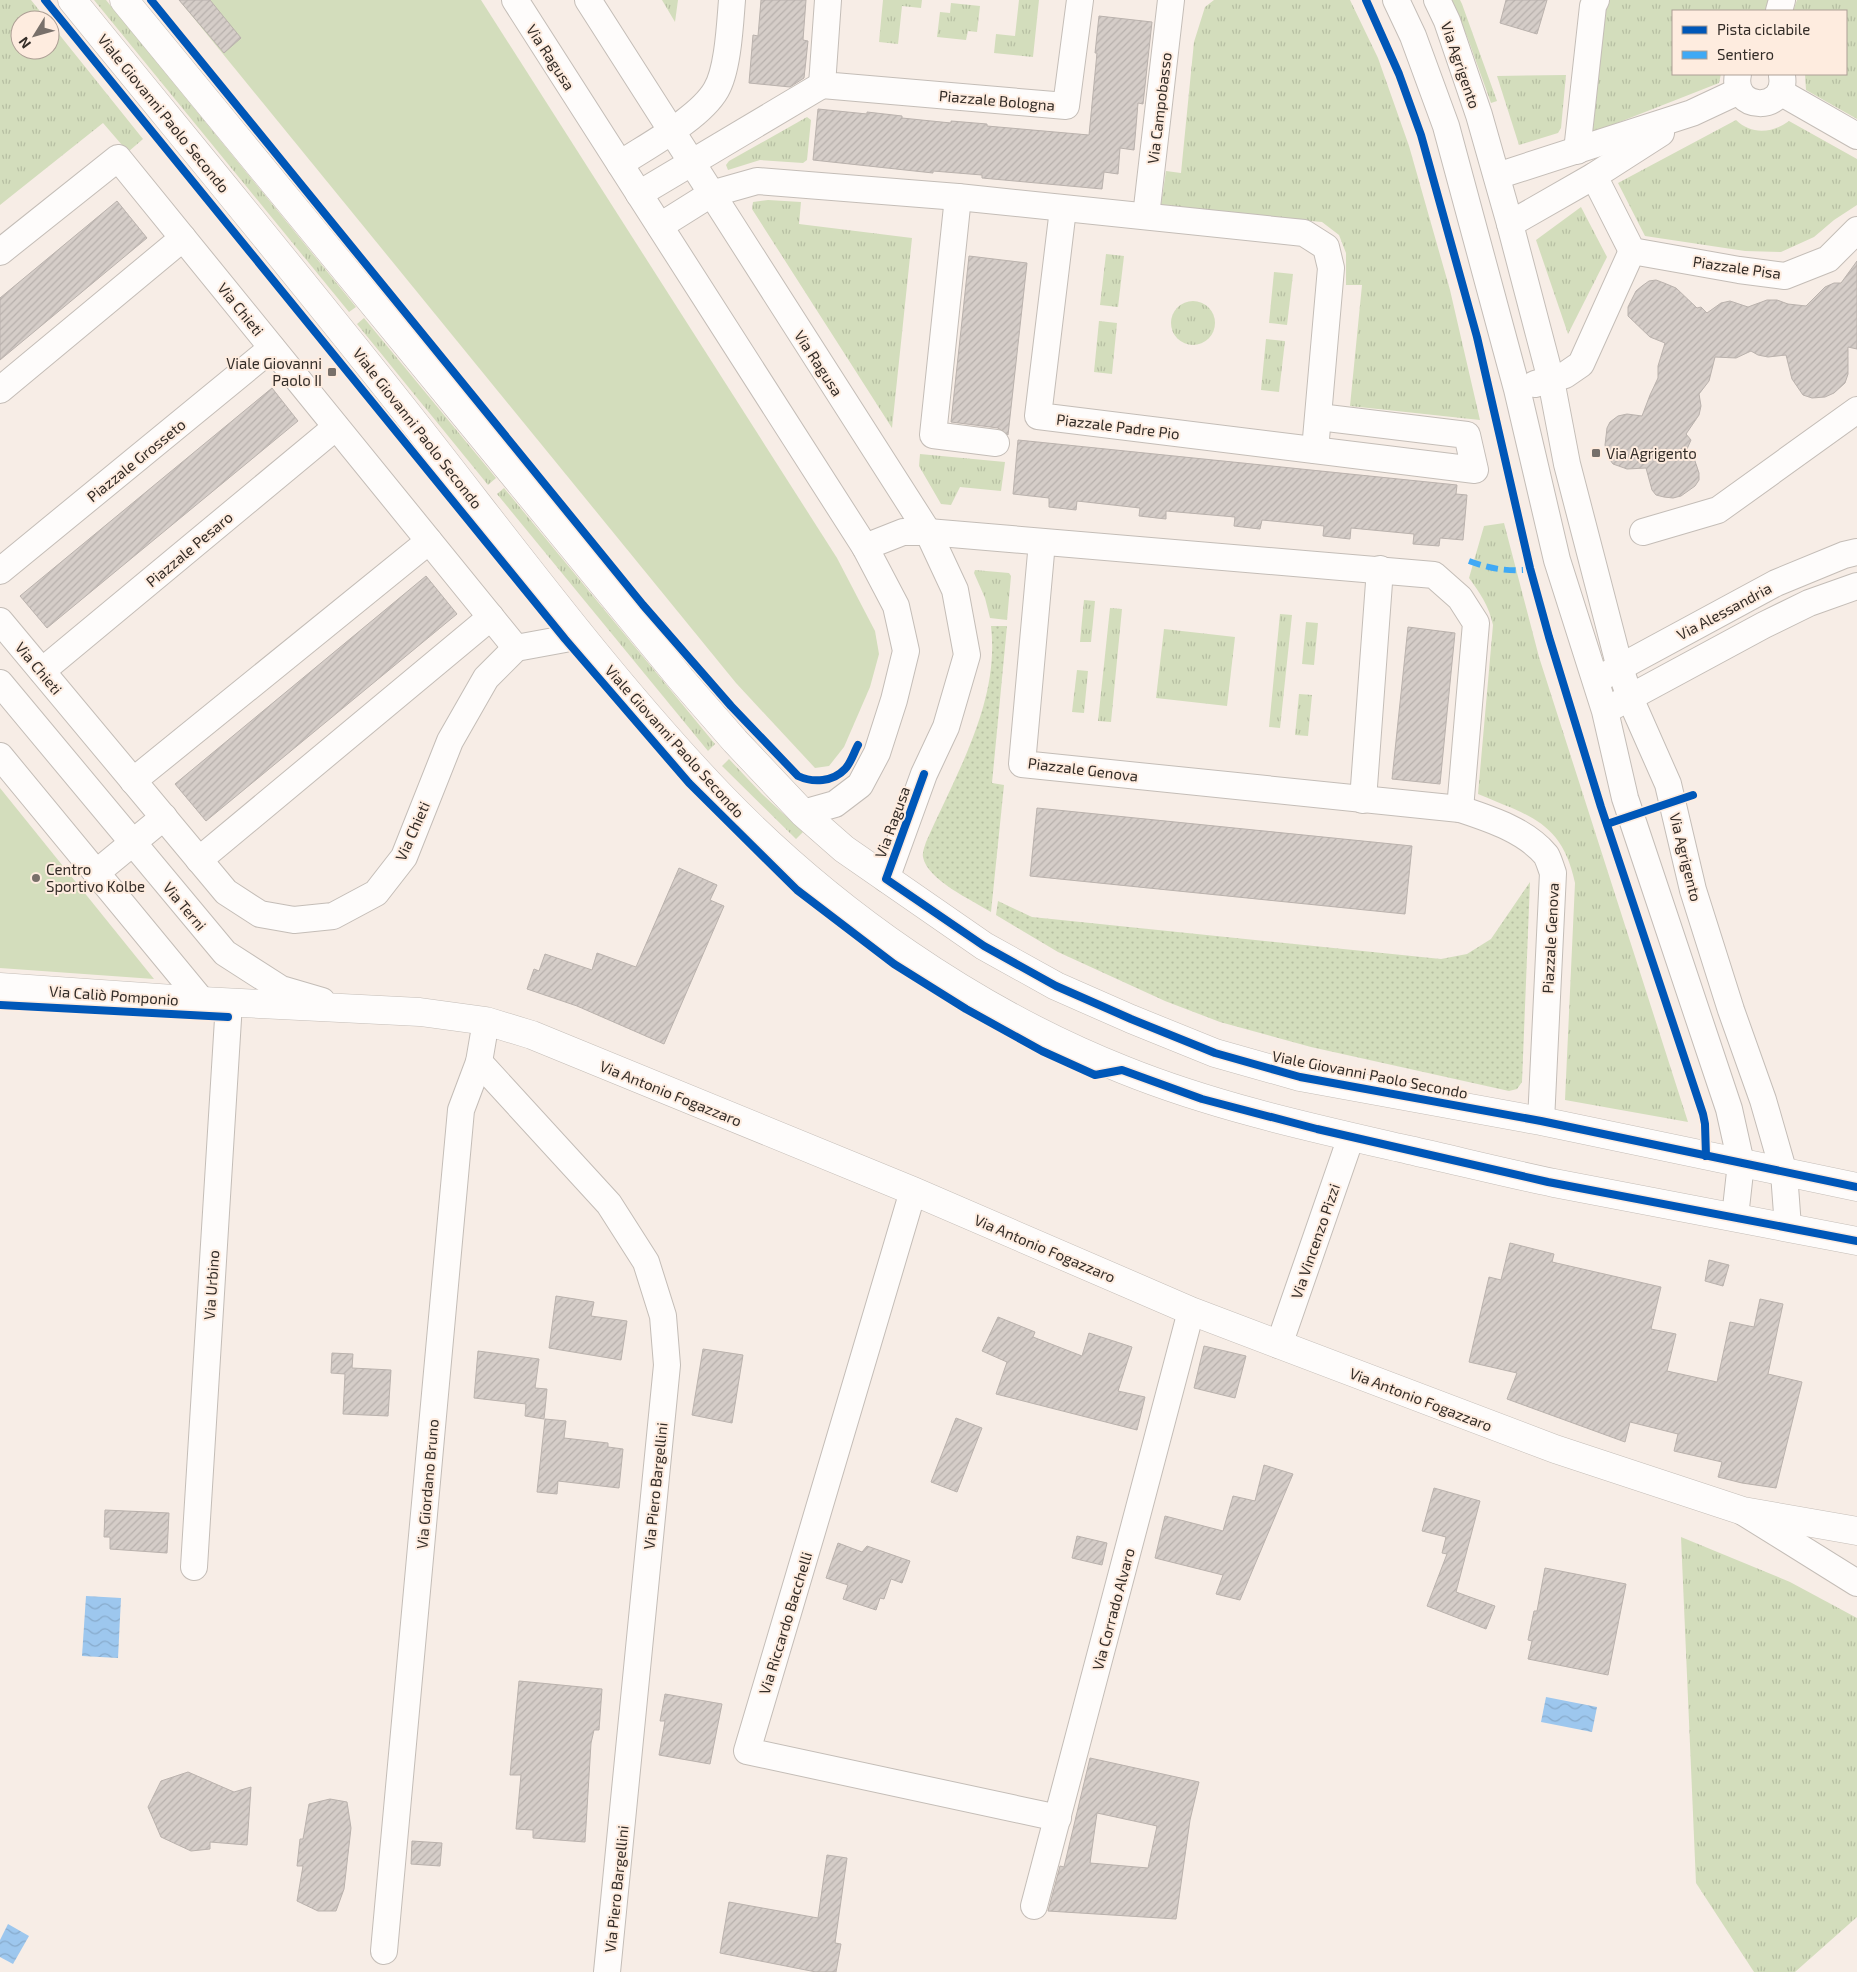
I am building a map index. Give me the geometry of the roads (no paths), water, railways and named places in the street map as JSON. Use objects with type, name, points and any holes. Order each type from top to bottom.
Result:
[{"type":"main road","name":"Viale Giovanni Paolo Secondo","points":[[72,0],[346,336],[579,632],[645,711],[725,800],[808,878],[901,949],[972,994],[1041,1033],[1122,1070],[1202,1098],[1351,1137],[1548,1182],[1857,1241]]},
{"type":"main road","name":"Viale Giovanni Paolo Secondo","points":[[124,0],[681,679],[735,741],[803,813],[844,849],[886,879],[984,946],[1056,986],[1215,1053],[1300,1077],[1541,1121],[1857,1186]]},
{"type":"main road","name":"Via Caliò Pomponio","points":[[0,987],[229,1003]]},
{"type":"main road","name":"Via Antonio Fogazzaro","points":[[229,1003],[420,1012],[486,1021],[532,1036],[913,1191],[1191,1312],[1555,1450],[1743,1511],[1857,1531]]},
{"type":"street","name":"Via Ragusa","points":[[515,0],[865,546],[896,606],[906,651],[894,700],[877,753],[860,785],[835,804],[803,813]]},
{"type":"street","name":"Via Ragusa","points":[[588,0],[928,532],[954,590],[967,655],[946,727],[924,774],[886,879]]},
{"type":"street","points":[[620,164],[694,114],[717,90],[726,58],[732,0]]},
{"type":"street","points":[[639,194],[822,84],[828,0]]},
{"type":"street","name":"Piazzale Bologna","points":[[822,84],[1066,106],[1080,0]]},
{"type":"street","name":"Via Campobasso","points":[[1146,216],[1171,0]]},
{"type":"street","points":[[1396,0],[1413,36],[1446,126],[1517,389],[1557,560],[1605,711],[1625,798],[1729,1109],[1741,1163],[1735,1217]]},
{"type":"street","name":"Via Agrigento","points":[[1437,0],[1479,115],[1497,176],[1551,380],[1567,464],[1620,668],[1630,698],[1668,784],[1693,890],[1784,1172],[1788,1227]]},
{"type":"street","points":[[1576,150],[1596,0]]},
{"type":"street","points":[[1510,224],[1594,176],[1739,82],[1743,97],[1756,104],[1770,102],[1780,83],[1857,136]]},
{"type":"street","points":[[1497,176],[1692,113]]},
{"type":"street","name":"Via Chieti","points":[[0,252],[118,158],[516,648],[486,678],[450,741],[404,857],[376,894],[333,916],[294,920],[260,914],[226,892],[42,671],[4,633]]},
{"type":"street","points":[[1517,389],[1566,375],[1581,364],[1632,251],[1594,176]]},
{"type":"street","points":[[660,226],[711,194],[757,181],[958,197],[1304,233],[1326,247],[1331,268],[1320,417],[1315,450]]},
{"type":"street","points":[[958,197],[933,435],[996,443]]},
{"type":"street","name":"Piazzale Padre Pio","points":[[1063,209],[1038,416],[1475,470],[1467,436],[1320,417]]},
{"type":"street","name":"Piazzale Pisa","points":[[1632,251],[1785,276],[1828,259],[1857,230]]},
{"type":"street","points":[[0,390],[183,238]]},
{"type":"street","name":"Piazzale Grosseto","points":[[0,572],[272,348]]},
{"type":"street","points":[[1643,532],[1718,510],[1857,410]]},
{"type":"street","name":"Piazzale Pesaro","points":[[42,671],[336,427]]},
{"type":"street","points":[[865,546],[903,532],[928,532],[1434,574],[1460,598],[1476,623],[1460,809]]},
{"type":"street","points":[[133,781],[428,540]]},
{"type":"street","name":"Piazzale Genova","points":[[1042,542],[1022,764],[1460,809],[1495,820],[1529,840],[1546,856],[1553,873],[1541,1121]]},
{"type":"street","name":"Via Alessandria","points":[[1596,680],[1776,583],[1844,555],[1857,552]]},
{"type":"street","points":[[1363,800],[1380,569]]},
{"type":"street","name":"Via Alessandria","points":[[1605,711],[1764,625],[1809,603],[1857,586]]},
{"type":"street","points":[[199,860],[491,617]]},
{"type":"street","points":[[516,648],[565,639],[579,632]]},
{"type":"street","name":"Via Terni","points":[[0,683],[225,953],[281,989],[349,1009]]},
{"type":"street","points":[[0,756],[202,1001]]},
{"type":"street","points":[[96,873],[164,817]]},
{"type":"street","name":"Via Urbino","points":[[194,1567],[229,1003]]},
{"type":"street","name":"Via Giordano Bruno","points":[[384,1951],[461,1110],[479,1062],[486,1021]]},
{"type":"street","name":"Via Piero Bargellini","points":[[479,1062],[609,1204],[646,1262],[663,1316],[667,1365],[608,1972]]},
{"type":"street","name":"Via Vincenzo Pizzi","points":[[1278,1345],[1351,1137]]},
{"type":"street","name":"Via Riccardo Bacchelli","points":[[913,1191],[747,1751],[1058,1818]]},
{"type":"street","name":"Via Corrado Alvaro","points":[[1034,1906],[1191,1312]]},
{"type":"street","points":[[1743,1511],[1857,1583]]},
{"type":"water","points":[[86,1596],[121,1598],[118,1658],[82,1656]]},
{"type":"water","points":[[1546,1697],[1597,1707],[1592,1732],[1541,1722]]},
{"type":"water","points":[[8,1924],[29,1936],[13,1964],[0,1957],[0,1940]]},
{"type":"place","name":"Viale Giovanni Paolo II","points":[[332,372]]},
{"type":"place","name":"Via Agrigento","points":[[1596,453]]},
{"type":"place","name":"Centro Sportivo Kolbe","points":[[36,878]]}]
